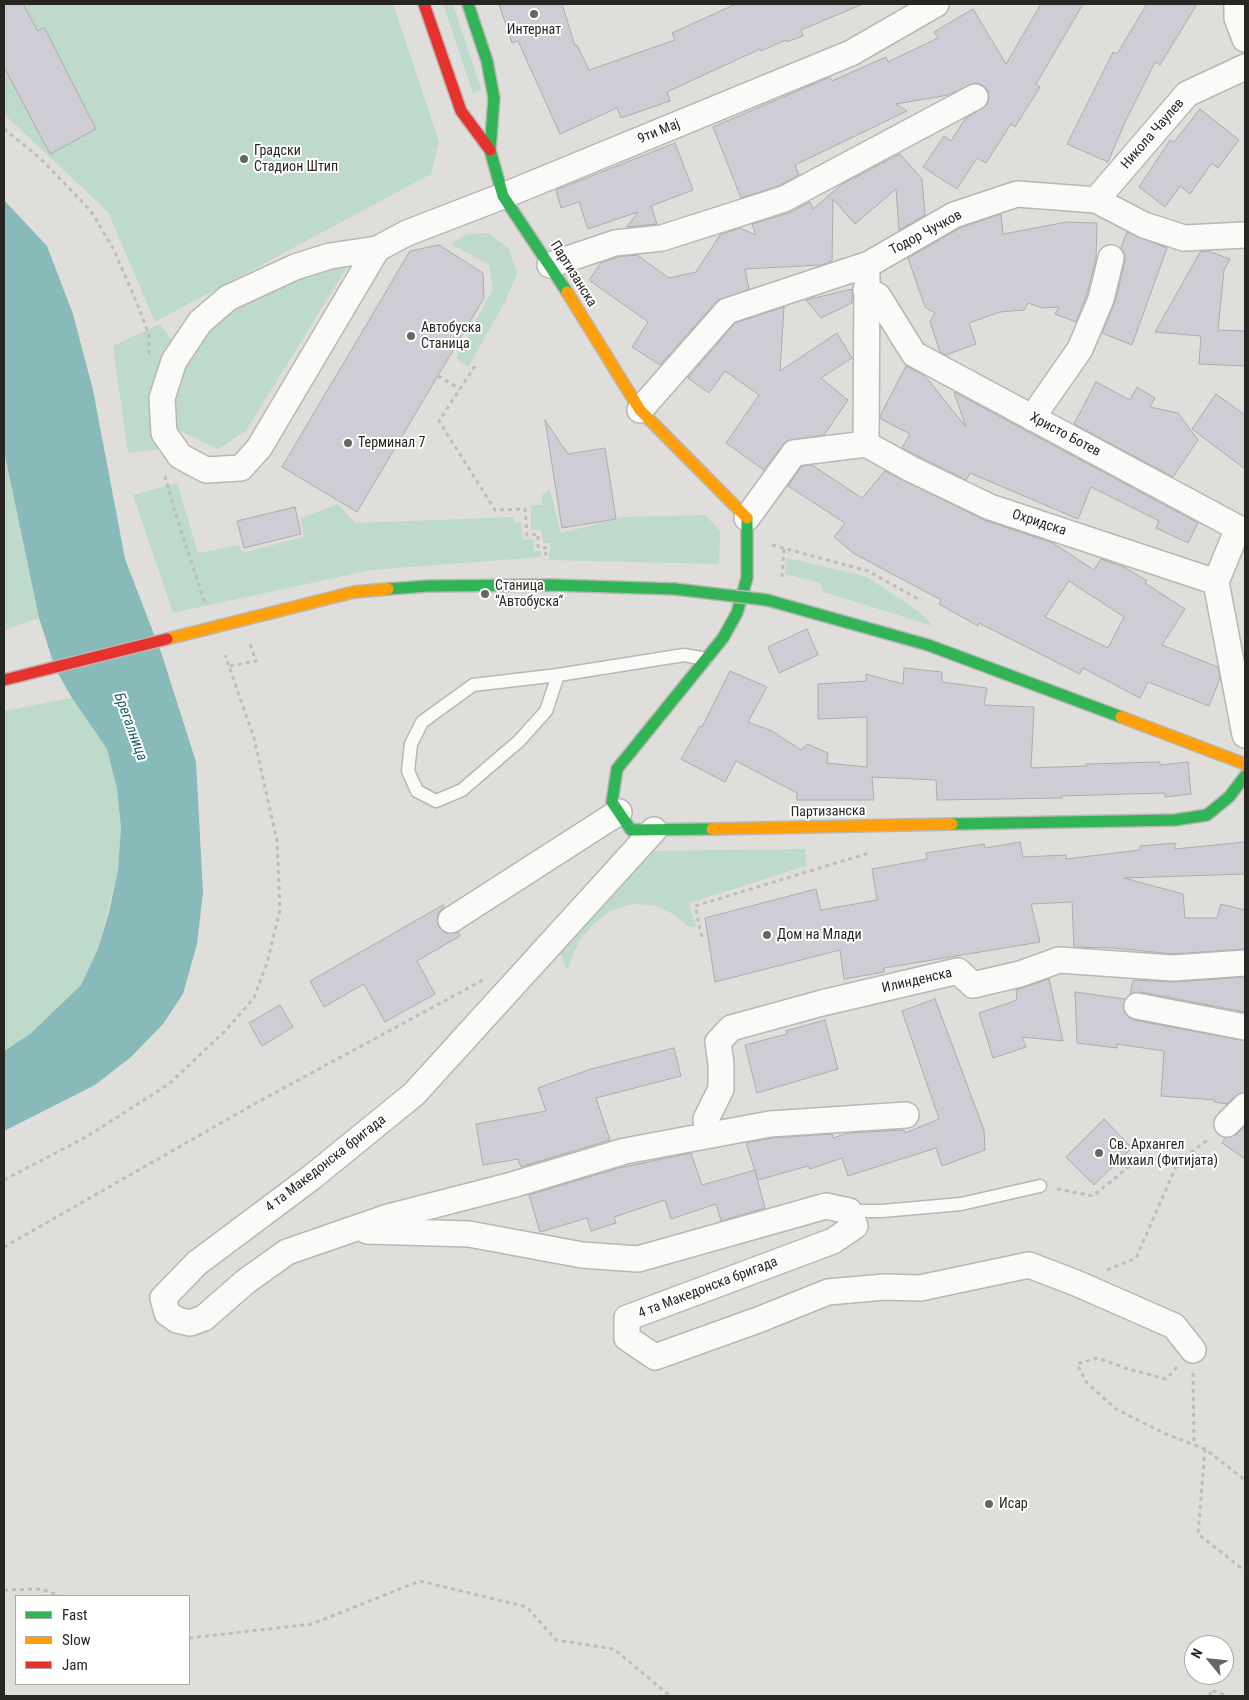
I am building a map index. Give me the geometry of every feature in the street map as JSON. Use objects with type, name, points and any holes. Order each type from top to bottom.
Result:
[{"type":"street","name":"Партизанска","points":[[424,4],[460,111],[490,150]]},
{"type":"street","name":"Партизанска","points":[[468,4],[487,61],[494,98],[490,150],[503,196],[550,265],[640,410],[747,518],[747,578],[737,612],[723,638],[617,769],[612,802],[630,830],[1175,820],[1207,815],[1229,797],[1245,776]]},
{"type":"street","name":"9ти Мај","points":[[377,249],[407,233],[503,196],[851,53],[936,4]]},
{"type":"street","points":[[1237,4],[1237,18],[1245,38]]},
{"type":"street","name":"Никола Чаулев","points":[[1096,200],[1187,94],[1245,67]]},
{"type":"street","points":[[550,265],[615,243],[662,238],[784,199],[975,97]]},
{"type":"street","name":"Тодор Чучков","points":[[640,410],[727,311],[868,264],[954,215],[1017,194],[1096,200],[1144,225],[1184,238],[1245,236]]},
{"type":"street","points":[[377,249],[259,448],[241,468],[206,470],[180,456],[164,433],[162,398],[174,361],[200,322],[228,298],[295,267],[330,256],[377,249]]},
{"type":"street","points":[[1032,418],[1080,349],[1101,299],[1111,258]]},
{"type":"street","points":[[747,518],[794,453],[866,444],[866,290],[868,264]]},
{"type":"street","name":"Христо Ботев","points":[[866,290],[878,296],[914,354],[1241,528],[1216,582]]},
{"type":"street","name":"Охридска","points":[[866,444],[911,469],[990,506],[1216,582]]},
{"type":"street","points":[[1216,582],[1245,735]]},
{"type":"street","points":[[4,680],[354,592],[437,586],[551,585],[675,589],[767,600],[928,646],[1245,764]]},
{"type":"street","points":[[451,920],[619,812]]},
{"type":"street","name":"4 та Македонска бригада","points":[[654,830],[414,1094],[312,1177],[197,1263],[163,1298],[167,1313],[177,1320],[190,1323],[204,1318],[245,1282],[287,1252],[349,1230],[388,1217],[512,1185],[625,1151],[770,1124],[906,1115]]},
{"type":"street","name":"Илинденска","points":[[708,1135],[706,1119],[721,1089],[721,1064],[718,1042],[730,1028],[822,1003],[958,971],[973,985],[1020,974],[1059,960],[1174,968],[1245,963]]},
{"type":"street","points":[[1137,1006],[1245,1027]]},
{"type":"street","points":[[1227,1124],[1245,1106]]},
{"type":"street","name":"4 та Македонска бригада","points":[[349,1230],[469,1234],[582,1255],[638,1259],[826,1206],[849,1211],[855,1226],[833,1241],[627,1318],[627,1338],[655,1357],[758,1320],[828,1292],[884,1287],[920,1288],[1029,1265],[1086,1287],[1174,1326],[1193,1350]]},
{"type":"lane","points":[[558,675],[546,711],[519,741],[462,790],[436,801],[417,791],[408,770],[411,744],[422,722],[473,685],[558,675],[684,655],[706,659]]},
{"type":"lane","points":[[849,1211],[882,1211],[961,1204],[1040,1186]]},
{"type":"path","points":[[4,129],[40,158],[91,211],[114,250],[148,336]]},
{"type":"path","points":[[474,366],[439,421],[496,510],[525,509],[527,535],[538,534],[538,548],[547,548],[543,568]]},
{"type":"path","points":[[438,376],[460,389]]},
{"type":"path","points":[[768,545],[868,571],[918,599]]},
{"type":"path","points":[[784,549],[780,577],[790,579]]},
{"type":"path","points":[[230,666],[256,661],[249,638]]},
{"type":"path","points":[[4,1180],[86,1137],[168,1084],[228,1029],[254,998],[266,963],[280,910],[277,841],[254,738],[225,655]]},
{"type":"path","points":[[702,937],[695,906],[875,851]]},
{"type":"path","points":[[4,1247],[256,1104],[491,975]]},
{"type":"path","points":[[1086,1287],[1093,1276],[1136,1258],[1178,1162],[1227,1124]]},
{"type":"path","points":[[1040,1186],[1093,1196],[1142,1156],[1178,1162]]},
{"type":"path","points":[[1193,1350],[1194,1445]]},
{"type":"path","points":[[1166,1379],[1125,1368],[1098,1358],[1077,1364],[1087,1383],[1116,1408],[1166,1434],[1205,1449],[1245,1480]]},
{"type":"path","points":[[1205,1449],[1198,1534],[1245,1571]]},
{"type":"path","points":[[190,1638],[312,1624],[420,1581],[527,1607],[556,1640],[614,1649],[670,1696]]},
{"type":"path","points":[[4,1590],[41,1589],[57,1595]]},
{"type":"path","points":[[1210,1696],[1212,1690],[1226,1696]]},
{"type":"green space","name":"Градски Стадион Штип","points":[[4,4],[393,4],[439,142],[431,174],[155,322],[108,212],[4,114]]},
{"type":"green space","points":[[443,4],[453,4],[481,89],[473,94]]},
{"type":"green space","points":[[489,233],[509,249],[517,274],[505,302],[468,367],[456,358],[493,289],[489,265],[451,244],[467,234]]},
{"type":"green space","points":[[348,261],[344,272],[246,431],[218,449],[178,430],[174,400],[184,366],[205,328],[233,303]]},
{"type":"green space","points":[[160,324],[174,343],[153,394],[158,449],[128,453],[113,346]]},
{"type":"green space","points":[[4,451],[39,618],[4,630]]},
{"type":"green space","points":[[177,483],[198,553],[239,545],[242,553],[304,537],[301,518],[338,504],[356,523],[514,517],[515,523],[521,522],[523,540],[534,539],[533,551],[541,551],[541,557],[371,570],[173,613],[133,495]]},
{"type":"green space","points":[[550,490],[561,533],[624,517],[705,515],[720,531],[719,564],[548,560],[551,543],[543,543],[541,530],[531,530],[531,505],[542,505],[542,495]]},
{"type":"green space","points":[[787,558],[865,576],[917,610],[933,626],[824,592],[820,583],[785,574]]},
{"type":"green space","points":[[72,698],[107,749],[117,789],[121,828],[118,870],[98,949],[81,985],[30,1034],[4,1051],[4,711]]},
{"type":"green space","points":[[805,849],[806,866],[689,903],[696,926],[690,927],[671,913],[653,905],[633,904],[610,911],[594,923],[579,941],[567,970],[558,946],[646,851]]},
{"type":"water","name":"Брегалница","points":[[4,200],[47,246],[73,314],[93,390],[125,559],[162,655],[196,762],[203,892],[197,944],[183,994],[163,1024],[131,1057],[95,1085],[4,1131],[4,1051],[30,1034],[81,985],[98,949],[109,912],[118,870],[121,828],[117,789],[107,749],[72,698],[55,668],[39,618],[4,451]]},
{"type":"building","points":[[4,4],[23,4],[38,31],[44,27],[96,129],[50,154],[4,67]]},
{"type":"building","points":[[499,4],[562,4],[575,46],[577,45],[589,70],[675,40],[672,33],[736,4],[863,4],[801,30],[803,36],[786,42],[786,40],[761,51],[760,49],[667,92],[670,101],[621,118],[617,108],[560,134],[518,41],[512,43]]},
{"type":"building","points":[[1041,4],[1083,4],[1036,84],[1040,87],[1015,127],[1011,124],[986,163],[977,158],[957,189],[923,167],[944,136],[951,141],[965,119],[987,105],[988,91],[983,85],[976,83],[948,95],[896,104],[907,111],[795,165],[799,175],[778,186],[741,198],[713,127],[830,77],[832,81],[886,57],[888,62],[938,38],[934,32],[973,9],[1006,64]]},
{"type":"building","points":[[1147,4],[1197,4],[1160,65],[1155,62],[1125,122],[1108,162],[1067,144],[1113,52],[1117,54]]},
{"type":"building","points":[[1200,109],[1239,140],[1218,168],[1212,163],[1190,194],[1180,186],[1165,207],[1139,187],[1170,140],[1174,142]]},
{"type":"building","points":[[675,143],[693,190],[651,206],[657,224],[627,227],[638,212],[588,229],[579,202],[561,208],[556,190]]},
{"type":"building","points":[[900,154],[922,179],[925,215],[899,230],[896,189],[855,224],[833,199],[832,261],[821,265],[745,269],[749,289],[717,301],[660,365],[632,347],[648,322],[589,280],[601,263],[618,257],[637,255],[669,278],[696,272],[720,235],[740,228],[756,235],[752,224],[789,213],[810,202],[813,209],[842,184]]},
{"type":"building","points":[[1001,214],[1003,234],[1067,222],[1097,223],[1096,258],[1087,294],[1076,322],[1055,314],[1059,307],[1042,308],[1028,303],[1024,310],[1000,312],[969,323],[976,344],[946,355],[940,352],[930,321],[935,313],[925,307],[908,258],[960,228]]},
{"type":"building","points":[[1127,232],[1167,248],[1132,345],[1102,333],[1115,302],[1125,261],[1125,254],[1121,248]]},
{"type":"building","points":[[439,245],[483,273],[484,298],[357,512],[282,467],[410,251]]},
{"type":"building","points":[[1208,251],[1230,259],[1224,270],[1218,330],[1245,331],[1245,366],[1199,364],[1201,336],[1155,332],[1200,252]]},
{"type":"building","points":[[852,289],[852,303],[821,318],[806,300]]},
{"type":"building","points":[[784,307],[780,371],[837,333],[852,358],[821,378],[848,400],[824,435],[786,441],[764,470],[726,443],[759,395],[725,371],[709,393],[688,378],[735,323]]},
{"type":"building","points":[[906,366],[925,376],[966,427],[954,392],[1198,523],[1188,543],[1156,528],[1159,521],[1091,487],[1078,519],[970,473],[966,480],[902,448],[910,434],[881,419],[881,414]]},
{"type":"building","points":[[1096,382],[1130,400],[1137,387],[1155,398],[1150,407],[1178,413],[1198,440],[1173,477],[1074,424]]},
{"type":"building","points":[[1216,394],[1245,415],[1245,469],[1192,429]]},
{"type":"building","points":[[545,420],[568,454],[605,448],[616,519],[562,528]]},
{"type":"building","points":[[812,465],[862,498],[885,471],[984,520],[1053,543],[1094,570],[1101,559],[1124,567],[1147,581],[1145,583],[1185,609],[1162,645],[1218,667],[1220,678],[1209,706],[1148,682],[1140,698],[1083,668],[1080,674],[979,623],[978,626],[939,604],[941,600],[853,553],[834,537],[845,523],[788,486],[802,466]],"holes":[[[1069,581],[1124,617],[1108,648],[1045,617]]]},
{"type":"building","points":[[295,507],[301,534],[244,548],[237,521]]},
{"type":"building","points":[[807,629],[818,655],[779,673],[768,647]]},
{"type":"building","points":[[904,668],[942,672],[942,682],[987,688],[984,705],[1034,707],[1031,768],[1160,762],[1160,765],[1188,762],[1191,794],[1165,797],[1165,793],[1062,796],[1062,798],[937,800],[936,780],[872,777],[874,800],[797,800],[797,793],[736,761],[725,782],[681,759],[700,726],[702,727],[730,671],[767,687],[748,722],[772,731],[801,750],[807,744],[828,753],[827,763],[867,767],[867,717],[818,719],[818,684],[866,681],[866,674],[903,684]]},
{"type":"building","points":[[1020,842],[1023,857],[1066,855],[1066,859],[1140,850],[1140,846],[1175,843],[1175,849],[1245,842],[1245,874],[1124,878],[1183,894],[1185,918],[1217,918],[1221,904],[1245,910],[1245,949],[1173,954],[1114,948],[1074,947],[1072,902],[1031,904],[1040,942],[884,968],[884,972],[844,979],[840,950],[715,982],[705,918],[816,889],[821,910],[877,900],[872,869],[927,859],[926,853],[984,844],[985,848]]},
{"type":"building","points":[[443,905],[444,907],[438,913],[439,927],[445,933],[458,932],[460,936],[417,961],[435,994],[385,1022],[364,984],[324,1007],[310,981]]},
{"type":"building","points":[[1245,977],[1245,1012],[1140,992],[1130,994],[1133,980],[1174,982]]},
{"type":"building","points":[[1049,979],[1063,1041],[1022,1037],[1026,1047],[993,1058],[979,1013],[1017,1000],[1016,990]]},
{"type":"building","points":[[1075,992],[1125,999],[1124,1011],[1128,1017],[1134,1020],[1245,1041],[1245,1092],[1235,1096],[1227,1104],[1215,1102],[1215,1100],[1161,1096],[1164,1051],[1117,1044],[1117,1048],[1077,1043]]},
{"type":"building","points":[[935,999],[984,1130],[985,1150],[942,1166],[936,1148],[848,1176],[842,1158],[810,1169],[808,1166],[758,1180],[746,1143],[772,1138],[832,1134],[833,1138],[848,1133],[904,1130],[905,1133],[939,1119],[902,1011]]},
{"type":"building","points":[[280,1005],[293,1027],[262,1046],[249,1023]]},
{"type":"building","points":[[825,1020],[838,1069],[757,1093],[745,1045],[787,1034],[786,1031]]},
{"type":"building","points":[[674,1048],[681,1076],[596,1098],[610,1140],[521,1167],[518,1159],[483,1165],[476,1124],[546,1111],[538,1088],[591,1069]]},
{"type":"building","name":"Св. Архангел Михаил (Фитијата)","points":[[1104,1119],[1132,1148],[1094,1185],[1066,1157]]},
{"type":"building","points":[[1245,1126],[1245,1159],[1222,1143],[1225,1138],[1237,1134]]},
{"type":"building","points":[[691,1153],[702,1185],[755,1170],[765,1208],[721,1221],[716,1204],[671,1219],[665,1200],[614,1217],[616,1223],[591,1231],[587,1218],[540,1232],[529,1195],[619,1168]]},
{"type":"traffic: fast","points":[[468,4],[487,61],[494,98],[490,150],[503,196],[567,292]]},
{"type":"traffic: fast","points":[[712,829],[631,830],[612,802],[617,769],[723,638],[737,613],[747,578],[747,518]]},
{"type":"traffic: fast","points":[[388,589],[428,586],[551,585],[675,589]]},
{"type":"traffic: fast","points":[[675,589],[767,600]]},
{"type":"traffic: fast","points":[[767,600],[928,645],[1121,717]]},
{"type":"traffic: fast","points":[[952,824],[1175,820],[1207,815],[1229,797],[1245,776]]},
{"type":"traffic: slow","points":[[567,292],[640,410],[747,518]]},
{"type":"traffic: slow","points":[[167,639],[354,592],[388,589]]},
{"type":"traffic: slow","points":[[1121,717],[1245,764]]},
{"type":"traffic: slow","points":[[712,829],[952,824]]},
{"type":"traffic: jam","points":[[424,4],[461,111],[490,150]]},
{"type":"traffic: jam","points":[[4,680],[167,639]]},
{"type":"place","name":"Интернат","points":[[534,14]]},
{"type":"place","name":"Градски Стадион Штип","points":[[244,159]]},
{"type":"place","name":"Автобуска Станица","points":[[411,336]]},
{"type":"place","name":"Терминал 7","points":[[348,443]]},
{"type":"place","name":"Станица “Автобуска“","points":[[485,594]]},
{"type":"place","name":"Дом на Млади","points":[[767,935]]},
{"type":"place","name":"Св. Архангел Михаил (Фитијата)","points":[[1099,1153]]},
{"type":"place","name":"Исар","points":[[989,1504]]}]
